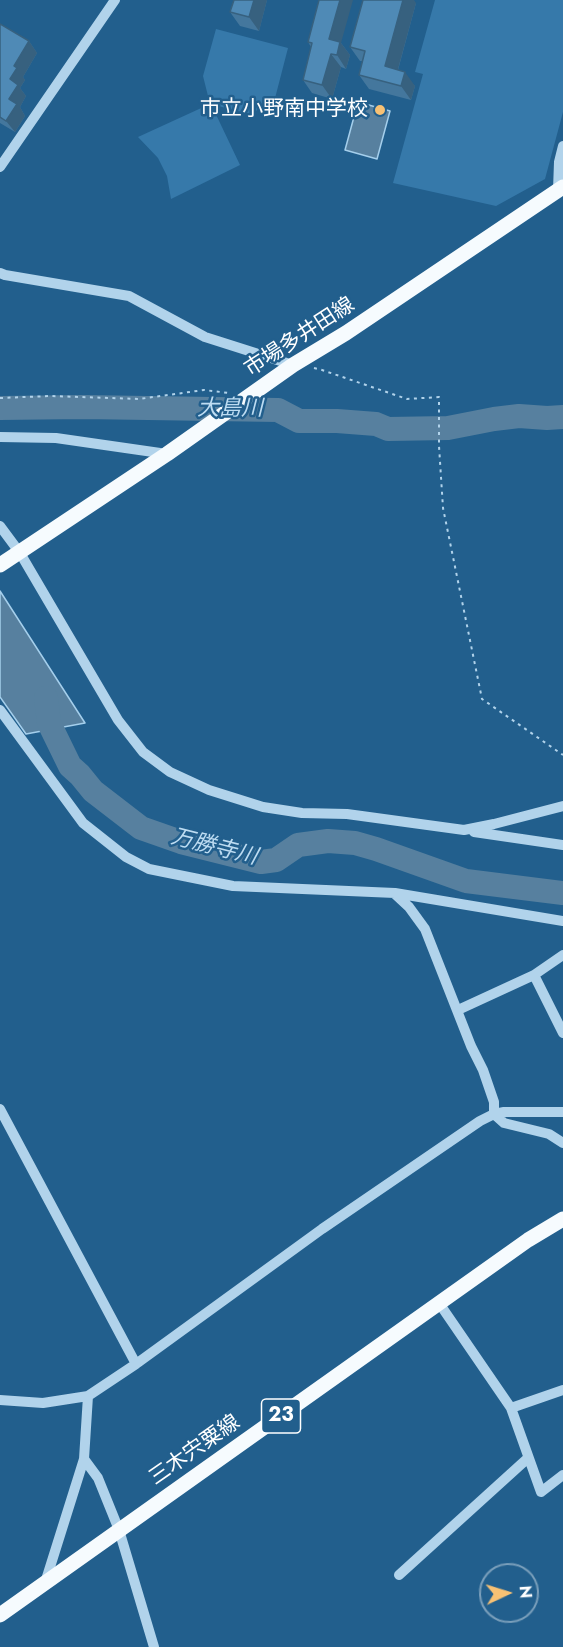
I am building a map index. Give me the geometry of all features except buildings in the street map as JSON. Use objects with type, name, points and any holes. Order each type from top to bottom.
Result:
[{"type":"main road","name":"市場多井田線","points":[[10,559],[167,454],[293,365],[346,333],[560,188]]},
{"type":"main road","name":"三木宍粟線","points":[[0,1614],[528,1240],[563,1219]]},
{"type":"street","points":[[0,167],[115,0]]},
{"type":"street","points":[[560,188],[559,162],[563,146]]},
{"type":"street","points":[[0,273],[129,296],[205,337],[293,365]]},
{"type":"street","points":[[0,437],[56,438],[167,454]]},
{"type":"street","points":[[0,526],[10,559],[118,720],[143,752],[170,772],[209,790],[263,807],[302,813],[347,814],[563,845]]},
{"type":"street","points":[[0,710],[83,823],[126,857],[149,869],[233,886],[395,893],[563,921]]},
{"type":"street","points":[[464,830],[563,806]]},
{"type":"street","points":[[395,893],[409,906],[425,929],[471,1046],[483,1070],[494,1102],[494,1114],[504,1123],[549,1134],[563,1143]]},
{"type":"street","points":[[458,1010],[534,975],[563,955]]},
{"type":"street","points":[[534,975],[563,1033]]},
{"type":"street","points":[[0,1109],[136,1364]]},
{"type":"street","points":[[0,1400],[43,1403],[88,1396],[136,1364],[322,1229],[480,1121],[504,1112],[563,1112]]},
{"type":"street","points":[[439,1303],[511,1408],[541,1492],[563,1475]]},
{"type":"street","points":[[511,1408],[563,1390]]},
{"type":"street","points":[[45,1583],[84,1459],[88,1396]]},
{"type":"street","points":[[399,1575],[528,1458]]},
{"type":"street","points":[[84,1459],[98,1478],[119,1530],[154,1647]]},
{"type":"path","points":[[293,365],[322,370],[407,399],[439,397],[438,446],[443,508],[482,699],[563,755]]},
{"type":"path","points":[[0,398],[51,396],[139,399],[204,390],[247,398]]},
{"type":"shaded area","points":[[435,0],[563,0],[563,112],[545,179],[496,206],[393,183],[423,74],[415,72]]},
{"type":"shaded area","points":[[216,29],[288,48],[273,106],[264,103],[252,115],[211,104],[240,165],[171,199],[167,176],[158,158],[138,137],[210,104],[203,76]]},
{"type":"shaded area","points":[[358,102],[390,111],[377,159],[345,150]]},
{"type":"shaded area","points":[[0,591],[85,723],[26,734],[0,697]]},
{"type":"waterway","name":"大島川","points":[[0,408],[278,410],[299,421],[376,424],[388,429],[448,428],[519,416],[563,417]]},
{"type":"waterway","name":"万勝寺川","points":[[46,698],[49,723],[70,766],[93,791],[141,828],[181,842],[261,862],[276,860],[298,845],[328,841],[355,843],[466,881],[563,893]]},
{"type":"place","name":"市立小野南中学校","points":[[380,110]]}]
